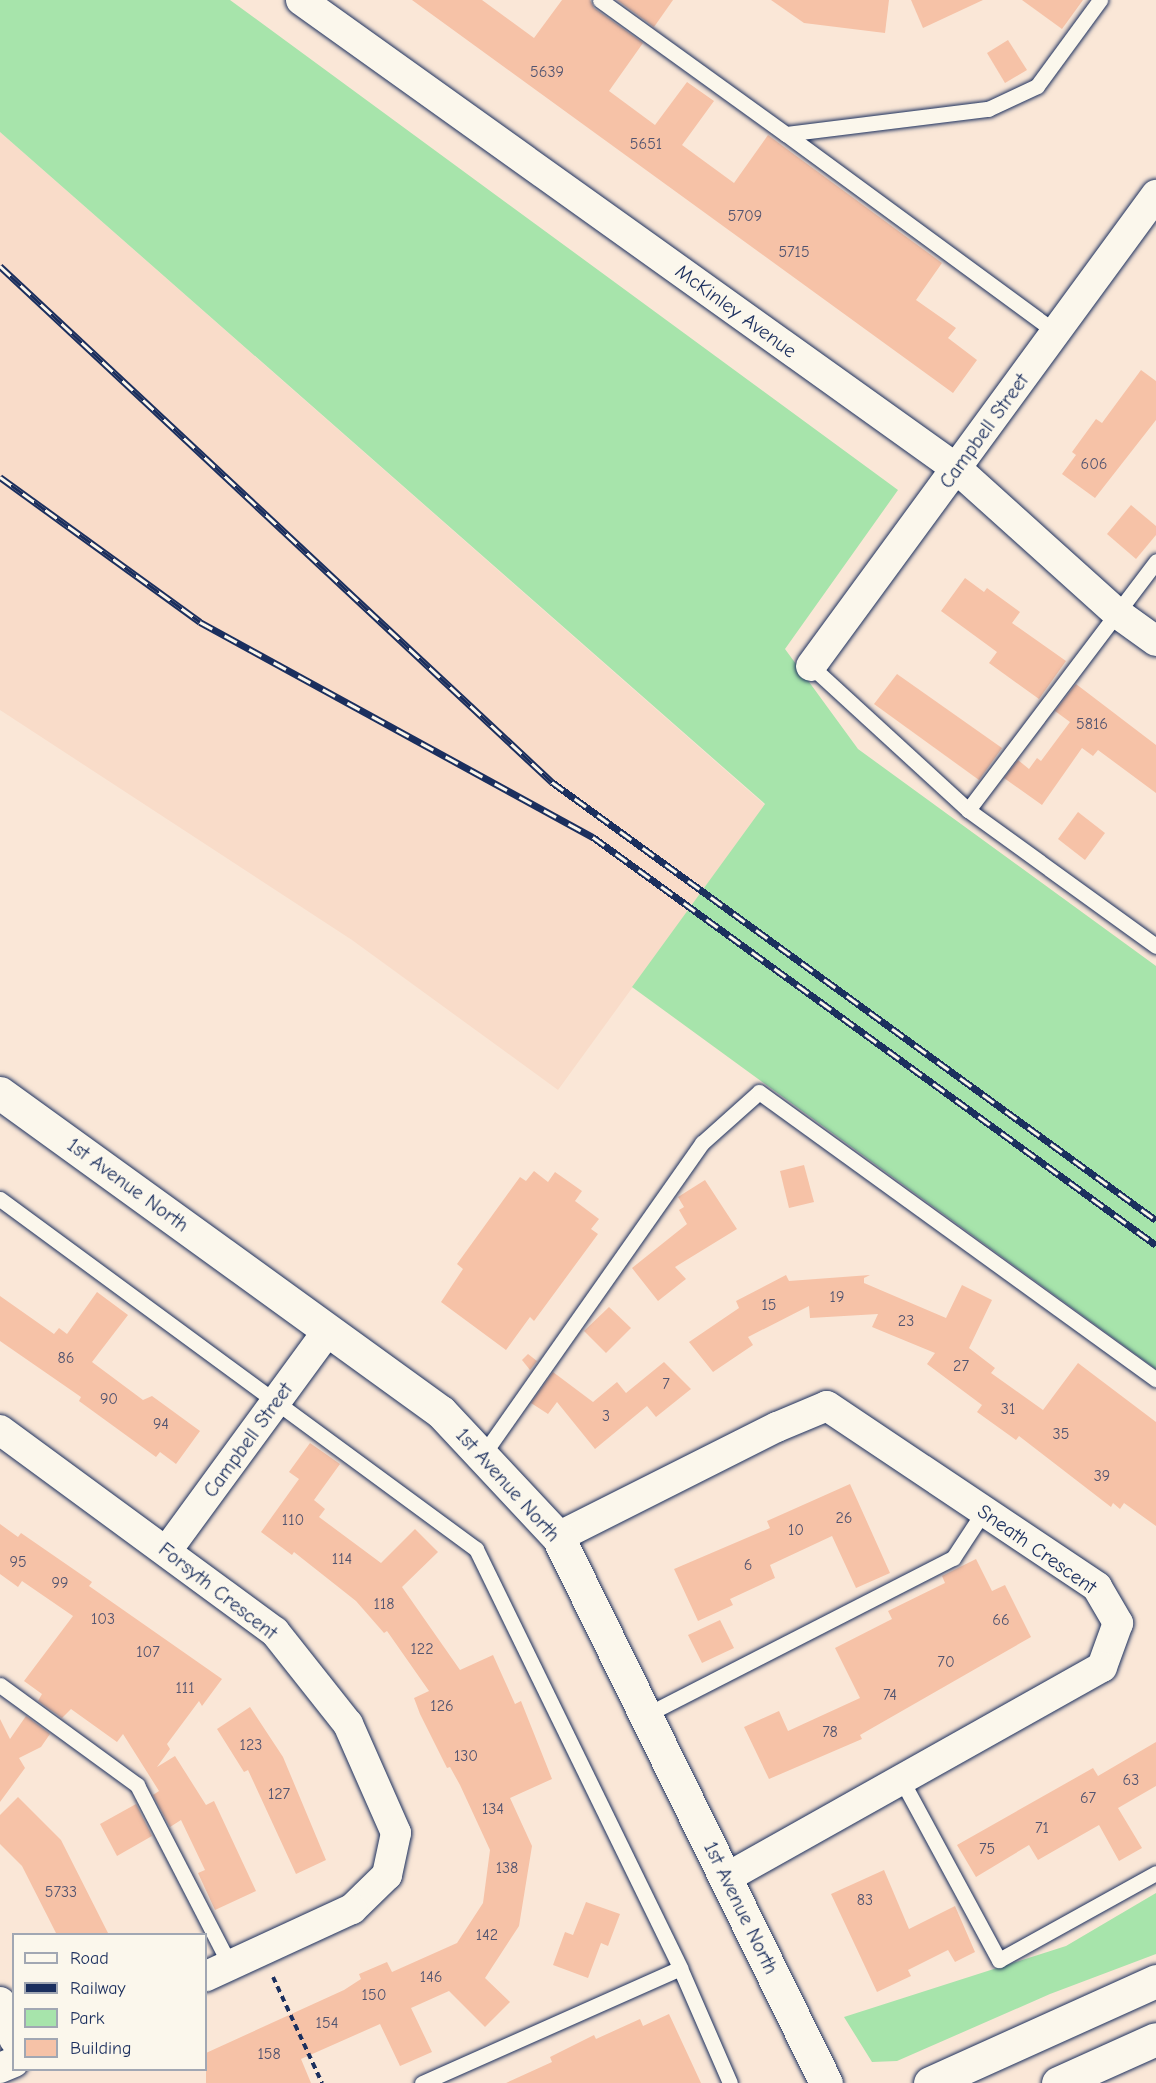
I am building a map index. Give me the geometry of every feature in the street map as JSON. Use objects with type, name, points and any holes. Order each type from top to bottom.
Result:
[{"type":"main road","name":"1st Avenue North","points":[[0,1093],[441,1412],[558,1537],[826,2083]]},
{"type":"main road","points":[[930,2083],[1156,1982]]},
{"type":"main road","points":[[1058,2083],[1156,2039]]},
{"type":"street","name":"McKinley Avenue","points":[[301,0],[957,469],[1118,613],[1156,641]]},
{"type":"street","name":"Campbell Street","points":[[811,666],[1156,195]]},
{"type":"street","name":"Campbell Street","points":[[168,1549],[328,1330]]},
{"type":"street","name":"Sneath Crescent","points":[[558,1537],[777,1427],[827,1406],[1097,1587],[1118,1623],[1101,1667],[726,1878]]},
{"type":"street","name":"Forsyth Crescent","points":[[0,1430],[168,1549],[275,1632],[348,1724],[396,1833],[387,1875],[352,1909],[218,1970]]},
{"type":"street","points":[[0,2002],[12,2034]]},
{"type":"lane","points":[[600,0],[1056,332]]},
{"type":"lane","points":[[786,134],[988,109],[1037,86],[1100,0]]},
{"type":"lane","points":[[968,810],[1156,561]]},
{"type":"lane","points":[[811,666],[968,810],[1156,946]]},
{"type":"lane","points":[[482,1456],[702,1143],[759,1092],[1156,1379]]},
{"type":"lane","points":[[0,1199],[476,1549],[681,1968],[730,2083]]},
{"type":"lane","points":[[646,1715],[953,1558],[984,1511]]},
{"type":"lane","points":[[0,1685],[137,1785],[202,1933]]},
{"type":"lane","points":[[901,1779],[999,1960],[1156,1873]]},
{"type":"lane","points":[[207,1945],[218,1970]]},
{"type":"lane","points":[[422,2083],[681,1968]]},
{"type":"path","points":[[261,1951],[322,2083]]},
{"type":"shaded area","points":[[0,132],[765,805],[558,1090],[352,940],[0,710]]},
{"type":"green space","points":[[0,0],[230,0],[898,490],[785,649],[858,749],[1156,966],[1156,1369],[632,987],[765,804],[0,132]]},
{"type":"green space","points":[[1156,1893],[1156,1954],[1050,1994],[897,2061],[872,2062],[844,2017],[1066,1946]]},
{"type":"building","points":[[412,0],[482,0],[534,38],[562,0],[590,0],[594,8],[643,43],[609,91],[655,125],[687,82],[714,101],[682,145],[734,183],[768,135],[942,263],[916,300],[956,328],[948,338],[977,360],[953,393]]},
{"type":"building","points":[[617,0],[673,0],[654,27]]},
{"type":"building","points":[[771,0],[889,0],[885,33],[804,23]]},
{"type":"building","points":[[911,0],[983,0],[923,28]]},
{"type":"building","points":[[1022,0],[1083,0],[1062,29]]},
{"type":"building","points":[[1008,40],[1027,70],[1005,83],[987,53]]},
{"type":"building","points":[[1141,370],[1156,381],[1156,420],[1095,498],[1062,474],[1076,455],[1072,452],[1096,419],[1102,423]]},
{"type":"building","points":[[1131,505],[1156,526],[1156,535],[1136,559],[1107,534]]},
{"type":"building","points":[[965,578],[984,592],[987,588],[1020,612],[1012,623],[1066,661],[1039,699],[989,663],[997,652],[941,611]]},
{"type":"building","points":[[897,674],[1002,748],[979,780],[874,704]]},
{"type":"building","points":[[1076,684],[1156,745],[1156,793],[1098,750],[1093,756],[1082,748],[1042,805],[1004,778],[1018,760],[1029,769],[1037,758],[1041,761],[1070,722],[1055,711]]},
{"type":"building","points":[[1078,812],[1105,833],[1085,860],[1058,839]]},
{"type":"building","points":[[804,1165],[814,1202],[789,1208],[780,1171]]},
{"type":"building","points":[[534,1171],[548,1182],[555,1172],[582,1191],[575,1201],[599,1219],[591,1229],[598,1234],[534,1321],[530,1317],[506,1350],[441,1302],[463,1269],[457,1264],[520,1177],[526,1181]]},
{"type":"building","points":[[705,1180],[737,1229],[675,1267],[686,1279],[658,1301],[632,1268],[687,1224],[679,1210],[684,1207],[678,1197]]},
{"type":"building","points":[[786,1275],[789,1281],[870,1275],[864,1278],[864,1283],[946,1318],[962,1285],[992,1300],[969,1348],[995,1368],[991,1373],[1043,1410],[1078,1363],[1156,1422],[1156,1526],[1124,1503],[1120,1509],[1113,1503],[1111,1507],[1019,1436],[1016,1440],[977,1412],[982,1405],[927,1364],[935,1353],[872,1327],[878,1314],[810,1318],[809,1306],[748,1337],[753,1345],[713,1372],[689,1342],[739,1308],[736,1301]]},
{"type":"building","points":[[97,1292],[128,1315],[92,1362],[143,1400],[152,1396],[200,1431],[176,1464],[160,1452],[156,1457],[79,1401],[81,1397],[0,1341],[0,1296],[54,1334],[59,1328],[67,1334]]},
{"type":"building","points":[[609,1307],[631,1328],[606,1353],[584,1331]]},
{"type":"building","points":[[528,1354],[537,1361],[530,1370],[522,1360]]},
{"type":"building","points":[[664,1362],[691,1389],[656,1417],[647,1406],[595,1449],[557,1402],[548,1414],[531,1403],[553,1372],[593,1402],[617,1382],[626,1393]]},
{"type":"building","points":[[310,1443],[340,1464],[314,1500],[325,1509],[319,1517],[381,1563],[415,1529],[438,1552],[402,1587],[460,1670],[493,1655],[515,1704],[521,1701],[552,1779],[510,1798],[532,1846],[519,1926],[485,1978],[510,2002],[485,2027],[449,1991],[411,2008],[432,2052],[400,2066],[380,2024],[301,2059],[311,2083],[206,2083],[207,2053],[344,1990],[361,1979],[359,1974],[387,1962],[392,1972],[457,1943],[483,1903],[490,1850],[460,1785],[450,1767],[447,1768],[420,1714],[414,1698],[429,1691],[387,1631],[384,1633],[356,1601],[294,1552],[292,1555],[261,1532],[299,1479],[289,1472]]},
{"type":"building","points":[[850,1484],[890,1573],[856,1588],[832,1536],[770,1565],[775,1578],[730,1599],[733,1605],[698,1621],[674,1569],[770,1528],[767,1521]]},
{"type":"building","points":[[0,1524],[18,1537],[21,1533],[92,1582],[89,1586],[222,1679],[202,1706],[199,1701],[167,1744],[170,1749],[157,1767],[175,1756],[206,1805],[214,1801],[256,1891],[215,1910],[198,1873],[205,1870],[181,1820],[170,1827],[153,1795],[159,1791],[123,1734],[117,1742],[71,1709],[62,1718],[38,1701],[42,1694],[24,1681],[73,1616],[22,1581],[18,1587],[0,1574]]},
{"type":"building","points":[[976,1559],[992,1591],[1005,1585],[1031,1637],[860,1735],[862,1739],[769,1779],[744,1727],[779,1711],[788,1731],[860,1698],[835,1648],[892,1619],[888,1611],[945,1583],[942,1576]]},
{"type":"building","points":[[720,1620],[734,1648],[702,1663],[688,1635]]},
{"type":"building","points":[[250,1707],[283,1757],[326,1860],[296,1874],[248,1770],[244,1772],[217,1729]]},
{"type":"building","points":[[26,1716],[50,1734],[41,1747],[19,1758],[25,1768],[0,1802],[0,1719],[10,1739]]},
{"type":"building","points":[[1156,1742],[1156,1786],[1118,1808],[1142,1848],[1119,1861],[1099,1825],[1038,1860],[1029,1845],[976,1877],[957,1845],[1093,1768],[1098,1776]]},
{"type":"building","points":[[18,1797],[61,1840],[108,1933],[56,1933],[22,1866],[0,1844],[0,1815]]},
{"type":"building","points":[[136,1804],[152,1836],[117,1856],[100,1824]]},
{"type":"building","points":[[884,1870],[909,1929],[955,1906],[975,1952],[955,1962],[948,1950],[908,1970],[911,1976],[877,1992],[831,1894]]},
{"type":"building","points":[[586,1902],[620,1914],[608,1946],[601,1943],[588,1978],[553,1965],[565,1932],[573,1935]]},
{"type":"building","points":[[669,2014],[701,2083],[506,2083],[552,2062],[550,2057],[594,2035],[596,2039],[640,2019],[643,2026]]},
{"type":"railway","points":[[0,266],[552,782],[1156,1220]]},
{"type":"railway","points":[[0,477],[200,622],[593,837],[1156,1245]]}]
